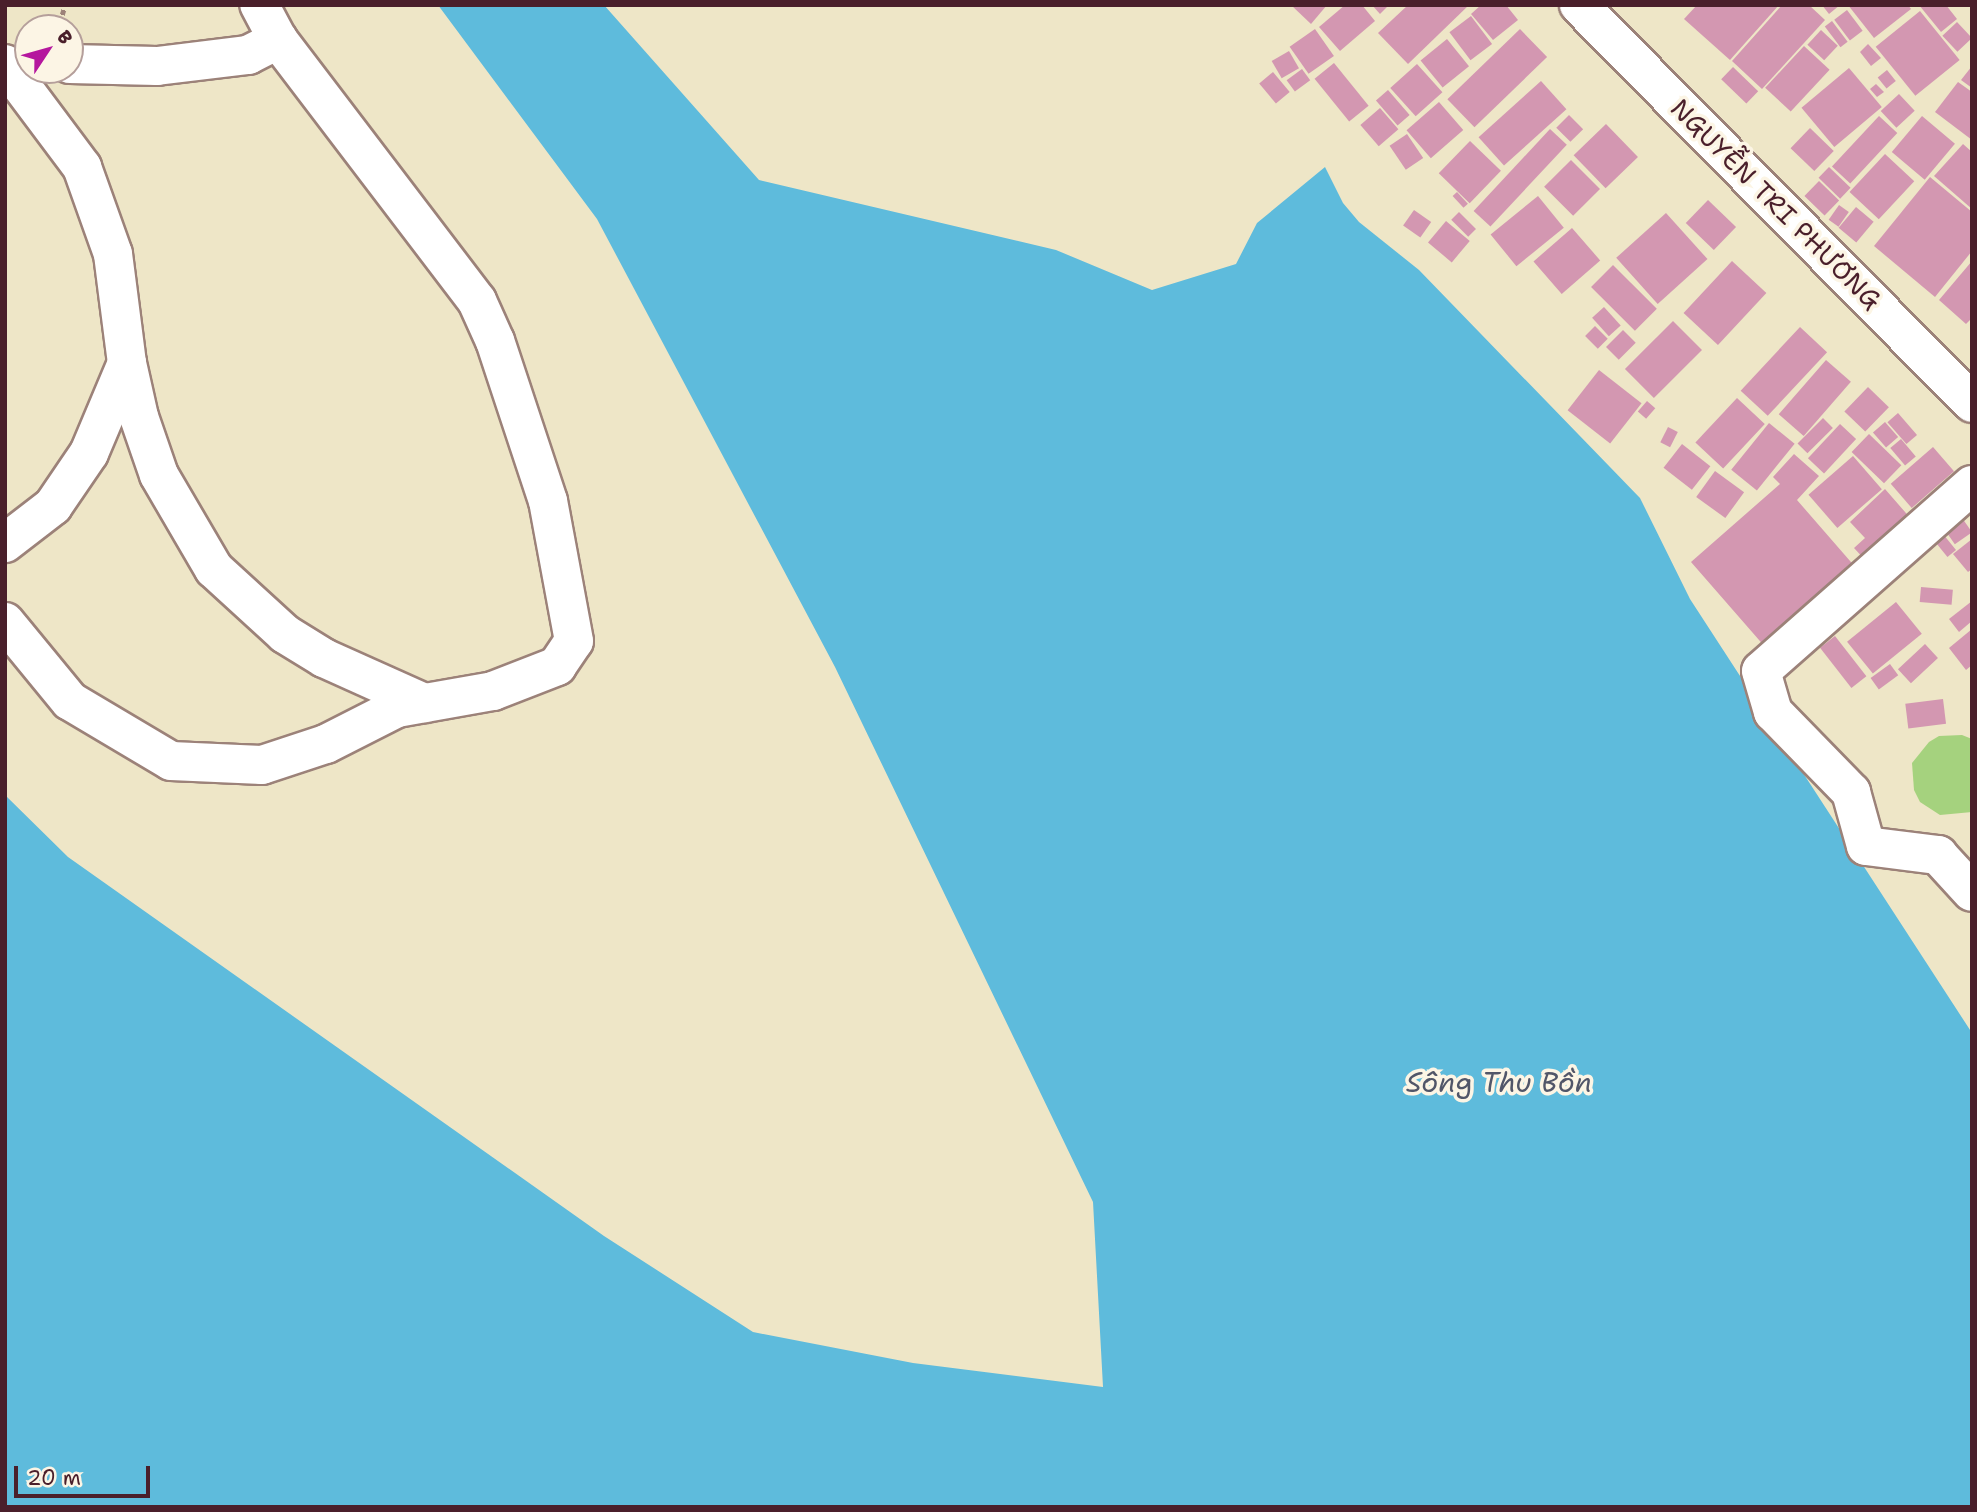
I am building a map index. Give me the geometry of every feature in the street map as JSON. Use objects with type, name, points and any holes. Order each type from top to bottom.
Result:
[{"type":"street","points":[[5,622],[70,701],[171,761],[262,765],[326,744],[397,708],[493,691],[557,667],[574,641],[548,501],[495,341],[477,301],[278,40],[259,5]]},
{"type":"street","name":"NGUYỄN TRI PHƯƠNG","points":[[1579,5],[1972,403]]},
{"type":"street","points":[[84,64],[157,66],[248,55],[278,40]]},
{"type":"street","points":[[5,64],[82,167],[113,254],[127,363],[139,418],[159,475],[214,569],[285,634],[324,658],[424,703]]},
{"type":"street","points":[[5,543],[54,506],[89,453],[127,363]]},
{"type":"street","points":[[1972,485],[1761,671],[1773,712],[1852,792],[1866,846],[1938,855],[1972,892]]},
{"type":"green space","points":[[1962,735],[1972,739],[1972,812],[1940,815],[1920,802],[1914,790],[1912,763],[1929,742],[1939,736]]},
{"type":"water","name":"Sông Thu Bồn","points":[[438,5],[604,5],[759,180],[1056,250],[1152,290],[1236,264],[1257,223],[1325,167],[1343,203],[1359,222],[1419,270],[1640,498],[1690,599],[1972,1033],[1972,1507],[5,1507],[5,795],[68,857],[604,1236],[753,1332],[913,1363],[1103,1387],[1093,1202],[835,667],[597,219]]},
{"type":"building","points":[[1291,5],[1327,5],[1311,24]]},
{"type":"building","points":[[1345,5],[1362,5],[1375,21],[1340,51],[1319,27]]},
{"type":"building","points":[[1372,5],[1389,5],[1380,14]]},
{"type":"building","points":[[1408,5],[1469,5],[1408,64],[1378,33]]},
{"type":"building","points":[[1481,5],[1506,5],[1518,20],[1493,40],[1471,14]]},
{"type":"building","points":[[1697,5],[1779,5],[1730,60],[1684,19]]},
{"type":"building","points":[[1782,5],[1809,5],[1825,20],[1762,89],[1732,61]]},
{"type":"building","points":[[1822,5],[1840,5],[1829,14]]},
{"type":"building","points":[[1848,5],[1908,5],[1911,9],[1874,38]]},
{"type":"building","points":[[1919,5],[1946,5],[1957,19],[1941,32]]},
{"type":"building","points":[[1847,10],[1863,31],[1850,40],[1834,20]]},
{"type":"building","points":[[1920,11],[1960,60],[1915,96],[1876,47]]},
{"type":"building","points":[[1471,16],[1492,44],[1471,60],[1449,32]]},
{"type":"building","points":[[1832,21],[1848,42],[1840,47],[1825,26]]},
{"type":"building","points":[[1957,22],[1972,38],[1957,52],[1942,36]]},
{"type":"building","points":[[1315,29],[1334,56],[1309,74],[1290,47]]},
{"type":"building","points":[[1520,29],[1547,57],[1474,127],[1447,99]]},
{"type":"building","points":[[1821,30],[1838,46],[1824,60],[1807,45]]},
{"type":"building","points":[[1447,39],[1469,66],[1443,88],[1421,60]]},
{"type":"building","points":[[1868,44],[1881,58],[1871,66],[1860,52]]},
{"type":"building","points":[[1804,46],[1830,70],[1791,112],[1765,88]]},
{"type":"building","points":[[1289,51],[1299,68],[1282,78],[1272,61]]},
{"type":"building","points":[[1334,63],[1369,106],[1349,121],[1315,79]]},
{"type":"building","points":[[1417,64],[1442,92],[1416,116],[1390,88]]},
{"type":"building","points":[[1972,66],[1972,88],[1961,80]]},
{"type":"building","points":[[1733,67],[1758,91],[1746,104],[1721,79]]},
{"type":"building","points":[[1849,68],[1882,107],[1834,147],[1802,108]]},
{"type":"building","points":[[1302,69],[1310,80],[1295,91],[1287,80]]},
{"type":"building","points":[[1887,70],[1896,81],[1886,88],[1878,78]]},
{"type":"building","points":[[1273,72],[1290,92],[1276,103],[1259,84]]},
{"type":"building","points":[[1541,81],[1566,109],[1504,165],[1479,137]]},
{"type":"building","points":[[1958,82],[1972,92],[1972,140],[1935,112]]},
{"type":"building","points":[[1876,84],[1884,92],[1877,97],[1870,89]]},
{"type":"building","points":[[1388,90],[1410,115],[1398,125],[1376,100]]},
{"type":"building","points":[[1899,94],[1915,111],[1896,128],[1881,111]]},
{"type":"building","points":[[1439,102],[1463,130],[1431,158],[1407,130]]},
{"type":"building","points":[[1380,108],[1398,129],[1379,146],[1360,125]]},
{"type":"building","points":[[1569,115],[1583,129],[1570,142],[1556,128]]},
{"type":"building","points":[[1879,116],[1897,133],[1850,184],[1832,166]]},
{"type":"building","points":[[1922,116],[1955,144],[1925,180],[1892,152]]},
{"type":"building","points":[[1606,124],[1638,157],[1606,188],[1574,155]]},
{"type":"building","points":[[1810,128],[1834,151],[1814,171],[1791,148]]},
{"type":"building","points":[[1550,129],[1567,145],[1490,227],[1474,211]]},
{"type":"building","points":[[1407,134],[1423,158],[1406,170],[1390,146]]},
{"type":"building","points":[[1470,141],[1501,171],[1470,203],[1439,173]]},
{"type":"building","points":[[1963,144],[1972,152],[1972,209],[1934,176]]},
{"type":"building","points":[[1885,154],[1914,181],[1879,219],[1850,192]]},
{"type":"building","points":[[1571,160],[1600,189],[1573,216],[1544,187]]},
{"type":"building","points":[[1829,167],[1851,188],[1840,199],[1819,178]]},
{"type":"building","points":[[1930,177],[1972,212],[1972,251],[1935,297],[1874,246]]},
{"type":"building","points":[[1819,181],[1839,200],[1825,216],[1804,196]]},
{"type":"building","points":[[1457,192],[1468,204],[1464,208],[1453,196]]},
{"type":"building","points":[[1538,196],[1564,228],[1516,266],[1491,234]]},
{"type":"building","points":[[1708,200],[1736,227],[1714,250],[1686,223]]},
{"type":"building","points":[[1839,205],[1849,212],[1839,227],[1829,220]]},
{"type":"building","points":[[1856,207],[1874,222],[1856,242],[1839,228]]},
{"type":"building","points":[[1414,210],[1431,222],[1420,238],[1403,226]]},
{"type":"building","points":[[1459,212],[1476,229],[1468,237],[1451,220]]},
{"type":"building","points":[[1666,213],[1707,259],[1658,304],[1616,258]]},
{"type":"building","points":[[1446,221],[1470,241],[1452,262],[1428,242]]},
{"type":"building","points":[[1572,228],[1600,260],[1562,294],[1534,261]]},
{"type":"building","points":[[1732,261],[1766,293],[1718,345],[1684,313]]},
{"type":"building","points":[[1972,261],[1972,318],[1966,324],[1939,300]]},
{"type":"building","points":[[1613,265],[1657,309],[1635,331],[1591,287]]},
{"type":"building","points":[[1604,307],[1621,326],[1609,336],[1592,318]]},
{"type":"building","points":[[1673,321],[1702,350],[1654,398],[1625,369]]},
{"type":"building","points":[[1595,326],[1608,339],[1598,349],[1585,336]]},
{"type":"building","points":[[1800,327],[1827,352],[1768,416],[1741,391]]},
{"type":"building","points":[[1623,330],[1636,343],[1619,360],[1606,347]]},
{"type":"building","points":[[1826,360],[1851,382],[1804,436],[1779,414]]},
{"type":"building","points":[[1599,370],[1642,403],[1610,443],[1568,410]]},
{"type":"building","points":[[1868,387],[1889,407],[1865,432],[1844,411]]},
{"type":"building","points":[[1737,398],[1765,424],[1723,469],[1695,443]]},
{"type":"building","points":[[1647,401],[1655,408],[1646,419],[1638,412]]},
{"type":"building","points":[[1898,413],[1917,435],[1906,444],[1887,422]]},
{"type":"building","points":[[1823,418],[1833,428],[1807,453],[1798,443]]},
{"type":"building","points":[[1885,422],[1898,437],[1886,448],[1873,432]]},
{"type":"building","points":[[1769,423],[1795,444],[1757,490],[1731,470]]},
{"type":"building","points":[[1840,424],[1856,439],[1824,473],[1808,458]]},
{"type":"building","points":[[1668,427],[1678,432],[1670,447],[1660,442]]},
{"type":"building","points":[[1869,434],[1901,465],[1884,483],[1852,452]]},
{"type":"building","points":[[1901,439],[1916,457],[1905,466],[1890,448]]},
{"type":"building","points":[[1682,444],[1710,466],[1692,490],[1664,468]]},
{"type":"building","points":[[1933,447],[1954,471],[1912,508],[1891,484]]},
{"type":"building","points":[[1794,454],[1819,476],[1797,500],[1857,569],[1766,648],[1691,562],[1780,484],[1773,477]]},
{"type":"building","points":[[1853,456],[1882,489],[1837,528],[1808,495]]},
{"type":"building","points":[[1715,471],[1744,492],[1725,518],[1696,497]]},
{"type":"building","points":[[1885,489],[1912,520],[1866,561],[1854,548],[1865,538],[1850,522]]},
{"type":"building","points":[[1960,515],[1972,532],[1955,544],[1943,527]]},
{"type":"building","points":[[1939,529],[1956,550],[1947,557],[1930,536]]},
{"type":"building","points":[[1972,539],[1972,569],[1968,572],[1953,554]]},
{"type":"building","points":[[1921,587],[1953,590],[1952,605],[1920,602]]},
{"type":"building","points":[[1972,601],[1972,621],[1959,632],[1949,619]]},
{"type":"building","points":[[1896,602],[1922,634],[1873,674],[1847,642]]},
{"type":"building","points":[[1972,629],[1972,665],[1966,670],[1949,648]]},
{"type":"building","points":[[1835,636],[1866,676],[1851,688],[1820,648]]},
{"type":"building","points":[[1925,644],[1938,658],[1911,683],[1898,669]]},
{"type":"building","points":[[1890,664],[1898,675],[1879,689],[1871,678]]},
{"type":"building","points":[[1943,699],[1946,724],[1908,728],[1905,704]]}]
